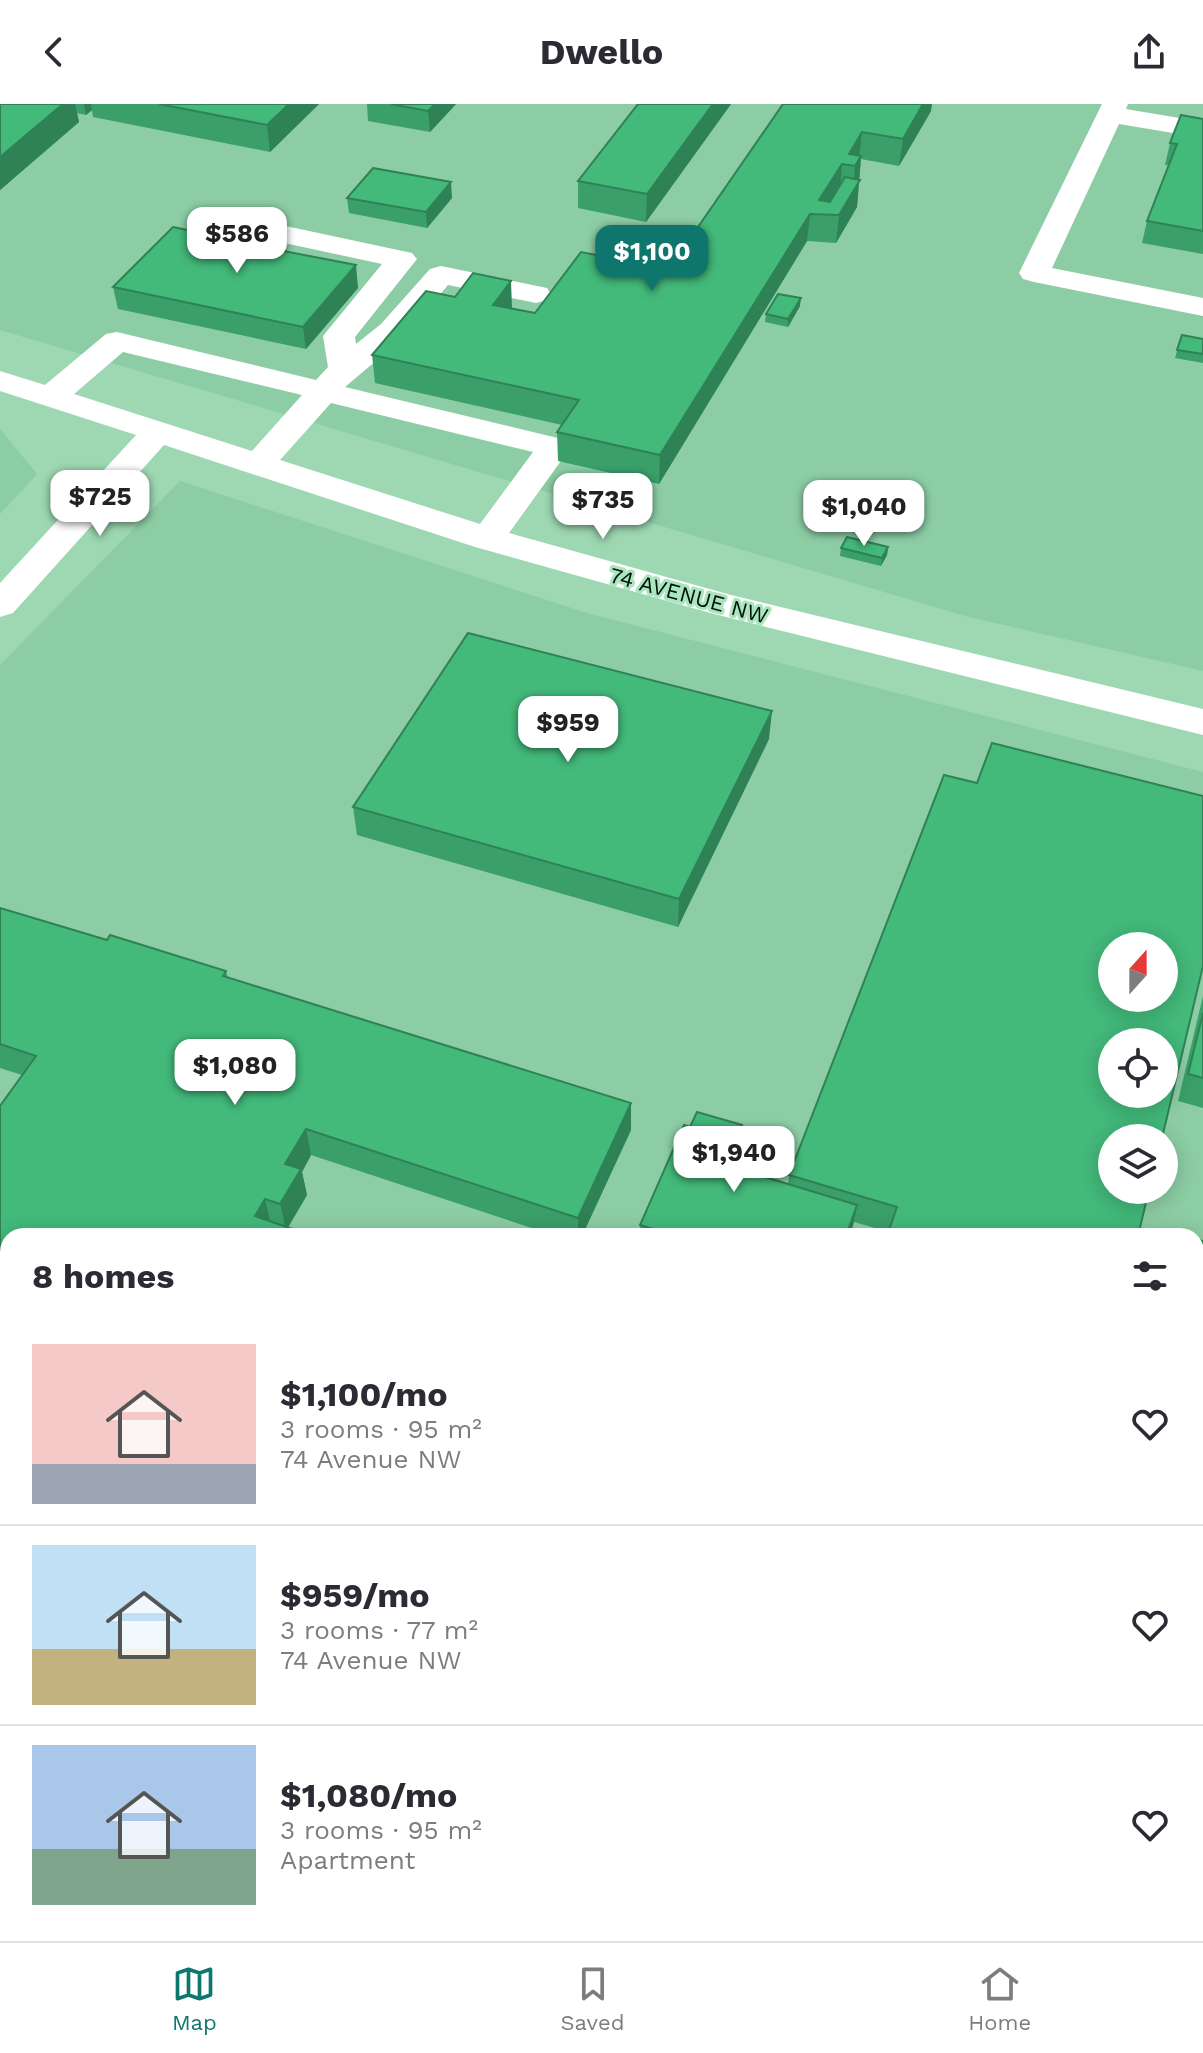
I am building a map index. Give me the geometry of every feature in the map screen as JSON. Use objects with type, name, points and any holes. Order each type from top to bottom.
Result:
[{"type":"street","points":[[1203,130],[1113,109],[1034,273],[1203,307]]},
{"type":"street","points":[[243,226],[402,259],[339,336],[334,380]]},
{"type":"street","points":[[257,466],[334,380],[392,331],[441,275],[536,294]]},
{"type":"street","points":[[52,396],[117,341],[334,380],[554,447],[487,539]]},
{"type":"street","name":"74 AVENUE NW","points":[[0,381],[487,539],[727,606],[1203,722]]},
{"type":"street","points":[[0,605],[157,432]]},
{"type":"shaded area","points":[[0,104],[1203,104],[1203,671],[965,616],[0,330]]},
{"type":"shaded area","points":[[0,429],[37,474],[0,514]]},
{"type":"shaded area","points":[[180,481],[587,613],[1203,772],[1203,1228],[0,1228],[0,665]]},
{"type":"building","points":[[0,104],[63,104],[0,157]]},
{"type":"building","points":[[159,104],[289,104],[267,125]]},
{"type":"building","points":[[391,104],[435,104],[428,111]]},
{"type":"building","points":[[638,104],[713,104],[647,194],[578,181]]},
{"type":"building","points":[[783,104],[923,104],[903,139],[862,132],[849,154],[861,156],[855,166],[842,164],[819,200],[830,202],[845,177],[860,180],[839,215],[810,214],[660,455],[557,432],[579,400],[372,355],[426,291],[455,297],[473,273],[511,281],[493,305],[535,313],[581,252],[669,269]]},
{"type":"building","points":[[1181,115],[1203,119],[1203,231],[1147,221],[1177,144],[1170,143]]},
{"type":"building","points":[[373,168],[451,182],[426,212],[347,198]]},
{"type":"building","points":[[173,227],[235,240],[245,229],[284,237],[273,249],[356,265],[303,327],[113,287]]},
{"type":"building","points":[[778,294],[801,298],[788,319],[766,314]]},
{"type":"building","points":[[1182,335],[1203,339],[1203,354],[1177,350]]},
{"type":"building","points":[[847,537],[888,547],[882,558],[841,548]]},
{"type":"building","points":[[468,633],[772,711],[679,899],[353,807]]},
{"type":"building","points":[[992,743],[1203,796],[1203,966],[1178,1071],[1178,1028],[1098,1028],[1098,1108],[1169,1108],[1165,1124],[1098,1124],[1098,1204],[1146,1204],[1140,1228],[890,1228],[897,1207],[789,1175],[944,775],[977,783]]},
{"type":"building","points":[[0,908],[107,940],[110,935],[226,971],[223,976],[631,1103],[578,1218],[306,1129],[285,1164],[301,1169],[280,1204],[265,1199],[255,1216],[290,1228],[0,1228],[0,1106],[36,1056],[0,1044]]},
{"type":"building","points":[[1203,1013],[1203,1078],[1188,1074]]},
{"type":"building","points":[[697,1112],[742,1125],[736,1140],[729,1138],[719,1163],[857,1205],[849,1228],[650,1228],[640,1225],[684,1125],[690,1127]]}]
